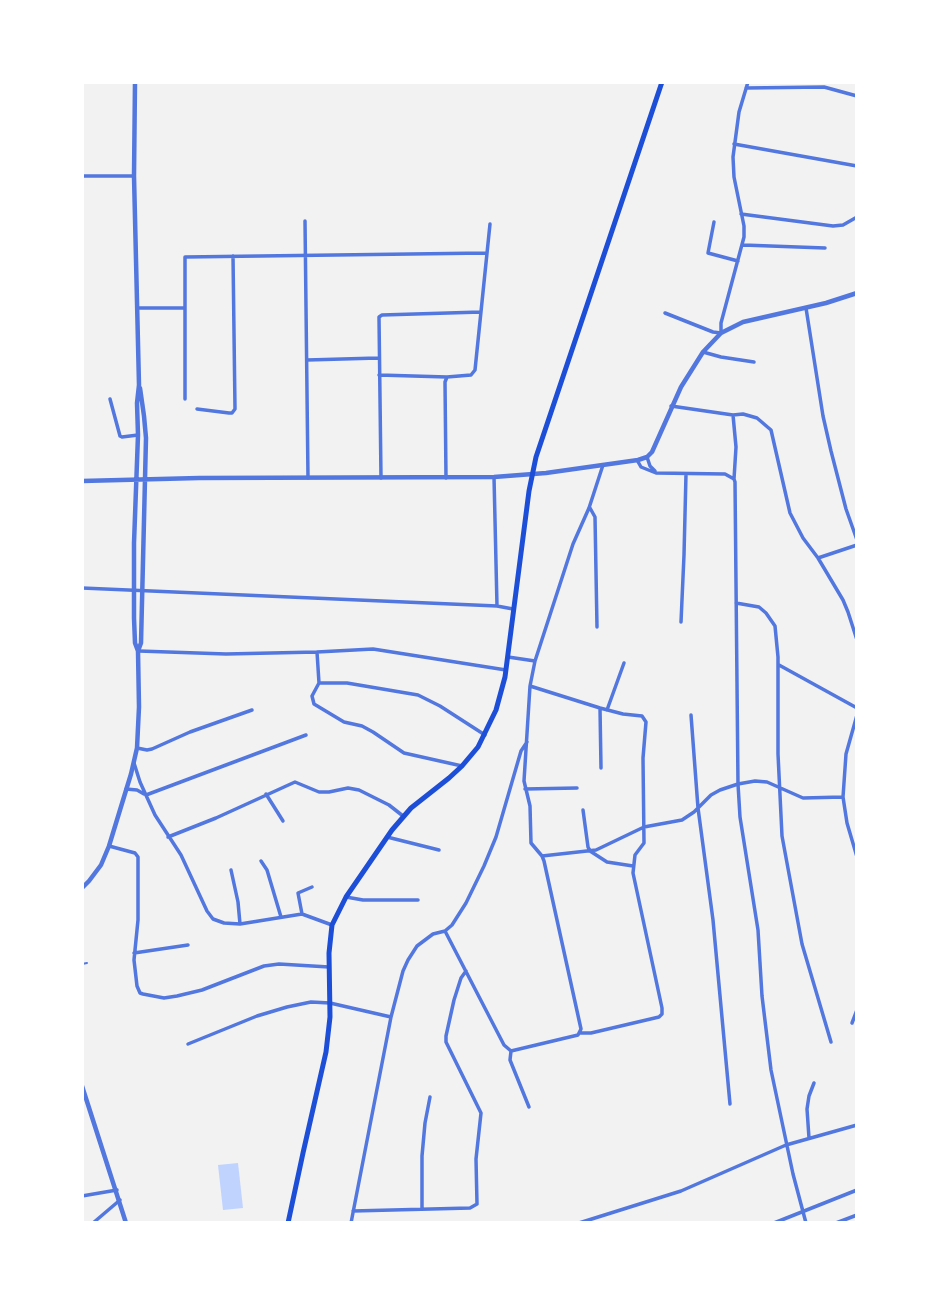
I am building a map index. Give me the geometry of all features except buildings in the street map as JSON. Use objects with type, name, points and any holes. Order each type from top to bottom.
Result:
[{"type":"main road","points":[[288,1223],[329,1036],[329,946],[332,925],[346,897],[403,816],[462,765],[478,747],[496,710],[508,657],[532,474],[544,431],[662,82]]},
{"type":"street","points":[[135,82],[134,176],[139,384],[145,431],[141,643],[138,650]]},
{"type":"street","points":[[721,333],[721,323],[743,245],[744,232],[734,177],[734,144],[739,112],[748,82]]},
{"type":"street","points":[[746,88],[824,87],[857,96]]},
{"type":"street","points":[[734,144],[857,166]]},
{"type":"street","points":[[82,176],[134,176]]},
{"type":"street","points":[[741,214],[833,226],[843,225],[857,217]]},
{"type":"street","points":[[305,221],[308,478]]},
{"type":"street","points":[[714,222],[708,253],[738,261]]},
{"type":"street","points":[[379,375],[447,377],[468,376],[475,372],[490,225]]},
{"type":"street","points":[[743,245],[825,247]]},
{"type":"street","points":[[185,399],[185,257],[486,253]]},
{"type":"street","points":[[197,409],[232,413],[234,409],[233,256]]},
{"type":"street","points":[[82,481],[494,477],[637,460],[647,457],[655,448],[681,387],[703,352],[721,333],[743,322],[857,293]]},
{"type":"street","points":[[137,308],[185,308]]},
{"type":"street","points":[[806,308],[823,416],[857,542],[818,558]]},
{"type":"street","points":[[381,478],[378,358],[380,316],[481,312]]},
{"type":"street","points":[[666,313],[721,333]]},
{"type":"street","points":[[703,352],[754,362]]},
{"type":"street","points":[[307,360],[378,358]]},
{"type":"street","points":[[446,478],[447,377]]},
{"type":"street","points":[[82,888],[101,865],[109,846],[137,748],[138,650],[135,643],[134,591],[139,384]]},
{"type":"street","points":[[110,398],[120,436],[138,435]]},
{"type":"street","points":[[671,406],[743,414],[757,418],[771,430],[790,513],[848,612],[857,639]]},
{"type":"street","points":[[733,415],[736,447],[734,479],[738,784],[741,826],[758,930],[773,1081],[806,1223]]},
{"type":"street","points":[[647,457],[656,473]]},
{"type":"street","points":[[637,460],[641,467],[656,473],[725,474],[734,479]]},
{"type":"street","points":[[580,1033],[542,856],[531,843],[530,806],[525,789],[530,686],[535,661],[573,544],[589,508],[603,465]]},
{"type":"street","points":[[681,622],[686,474]]},
{"type":"street","points":[[494,477],[497,606]]},
{"type":"street","points":[[589,508],[595,517],[597,627]]},
{"type":"street","points":[[82,588],[497,606],[514,609]]},
{"type":"street","points":[[736,603],[759,607],[772,619],[777,635],[782,836],[802,944],[831,1042]]},
{"type":"street","points":[[138,650],[226,654],[373,649],[506,670]]},
{"type":"street","points":[[317,652],[319,683],[312,696],[314,704],[344,722],[362,726],[404,752],[462,765]]},
{"type":"street","points":[[508,657],[535,661]]},
{"type":"street","points":[[607,710],[624,663]]},
{"type":"street","points":[[778,665],[857,708]]},
{"type":"street","points":[[319,683],[360,684],[418,695],[440,706],[485,736]]},
{"type":"street","points":[[511,1051],[659,1017],[662,1014],[633,866],[635,855],[643,846],[645,827],[644,717],[607,710],[530,686]]},
{"type":"street","points":[[600,708],[601,768]]},
{"type":"street","points":[[137,748],[147,750],[252,710]]},
{"type":"street","points":[[691,715],[698,808],[713,920],[730,1104]]},
{"type":"street","points":[[857,715],[846,754],[844,797],[848,831],[857,857]]},
{"type":"street","points":[[126,789],[137,790],[146,795],[306,735]]},
{"type":"street","points":[[351,1223],[390,1017],[403,971],[412,952],[427,937],[445,931],[461,911],[484,866],[505,809],[521,751],[527,742]]},
{"type":"street","points":[[134,762],[155,815],[186,864],[213,919],[240,924],[302,914],[332,925]]},
{"type":"street","points":[[542,856],[603,848],[645,827],[676,822],[691,814],[711,795],[738,784],[761,781],[803,798],[844,797]]},
{"type":"street","points":[[168,837],[295,782],[318,792],[354,788],[376,798],[403,816]]},
{"type":"street","points":[[525,789],[578,788]]},
{"type":"street","points":[[266,794],[283,821]]},
{"type":"street","points":[[583,810],[590,851],[607,862],[633,866]]},
{"type":"street","points":[[848,831],[857,830]]},
{"type":"street","points":[[387,837],[439,850]]},
{"type":"street","points":[[109,846],[135,853],[138,857],[138,920],[134,971],[138,990],[143,994],[164,998],[201,989],[264,966],[279,964],[329,967]]},
{"type":"street","points":[[261,861],[267,870],[281,917]]},
{"type":"street","points":[[231,870],[240,924]]},
{"type":"street","points":[[302,914],[298,892],[312,887]]},
{"type":"street","points":[[346,897],[363,900],[418,900]]},
{"type":"street","points":[[445,931],[504,1045],[511,1051]]},
{"type":"street","points":[[134,953],[188,945]]},
{"type":"street","points":[[353,1211],[470,1208],[477,1205],[476,1159],[481,1113],[446,1042],[454,1000],[466,971]]},
{"type":"street","points":[[188,1044],[257,1016],[311,1002],[330,1003],[390,1017]]},
{"type":"street","points":[[852,1023],[857,1010]]},
{"type":"street","points":[[511,1051],[510,1060],[529,1107]]},
{"type":"street","points":[[809,1139],[807,1109],[814,1083]]},
{"type":"street","points":[[82,1086],[126,1223]]},
{"type":"street","points":[[422,1209],[423,1149],[430,1097]]},
{"type":"street","points":[[579,1223],[681,1191],[786,1145],[857,1125]]},
{"type":"street","points":[[82,1196],[117,1190]]},
{"type":"street","points":[[774,1223],[857,1190]]},
{"type":"street","points":[[93,1223],[120,1200]]},
{"type":"street","points":[[836,1223],[857,1215]]},
{"type":"lane","points":[[82,964],[87,963]]},
{"type":"water","points":[[238,1163],[243,1208],[223,1210],[218,1165]]}]
